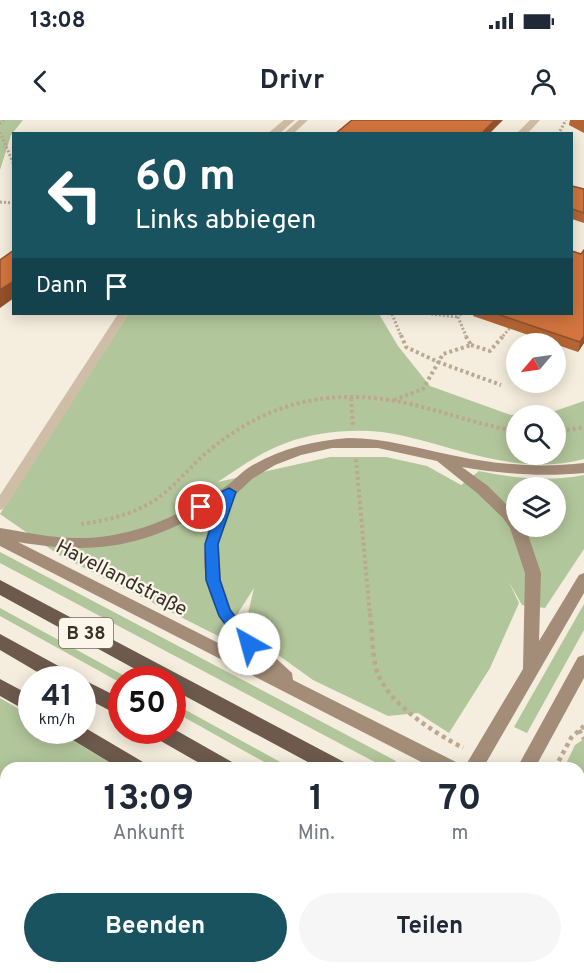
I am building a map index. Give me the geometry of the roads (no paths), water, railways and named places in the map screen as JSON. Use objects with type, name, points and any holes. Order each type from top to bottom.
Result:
[{"type":"highway","name":"B 38","points":[[0,587],[146,666]]},
{"type":"highway","name":"B 38","points":[[0,641],[44,666]]},
{"type":"highway","points":[[0,687],[18,698]]},
{"type":"highway","name":"B 38","points":[[186,687],[326,762]]},
{"type":"highway","points":[[96,743],[126,762]]},
{"type":"highway","points":[[183,744],[215,762]]},
{"type":"main road","points":[[0,533],[49,542],[79,544],[113,541],[156,529],[229,492],[248,476],[272,461],[294,452],[334,444],[373,443],[399,446],[438,457],[523,471],[556,472],[584,468]]},
{"type":"main road","points":[[438,457],[472,479],[499,502],[506,511]]},
{"type":"main road","points":[[229,492],[212,544],[213,580],[224,612],[249,644],[299,690]]},
{"type":"main road","points":[[521,537],[533,573],[530,670]]},
{"type":"main road","name":"Havellandstraße","points":[[0,539],[438,762]]},
{"type":"main road","points":[[477,762],[584,579]]},
{"type":"main road","points":[[529,762],[584,662]]},
{"type":"street","points":[[275,132],[290,120]]},
{"type":"street","points":[[524,132],[535,120]]},
{"type":"lane","points":[[289,132],[304,120]]},
{"type":"lane","points":[[0,505],[122,315]]}]
